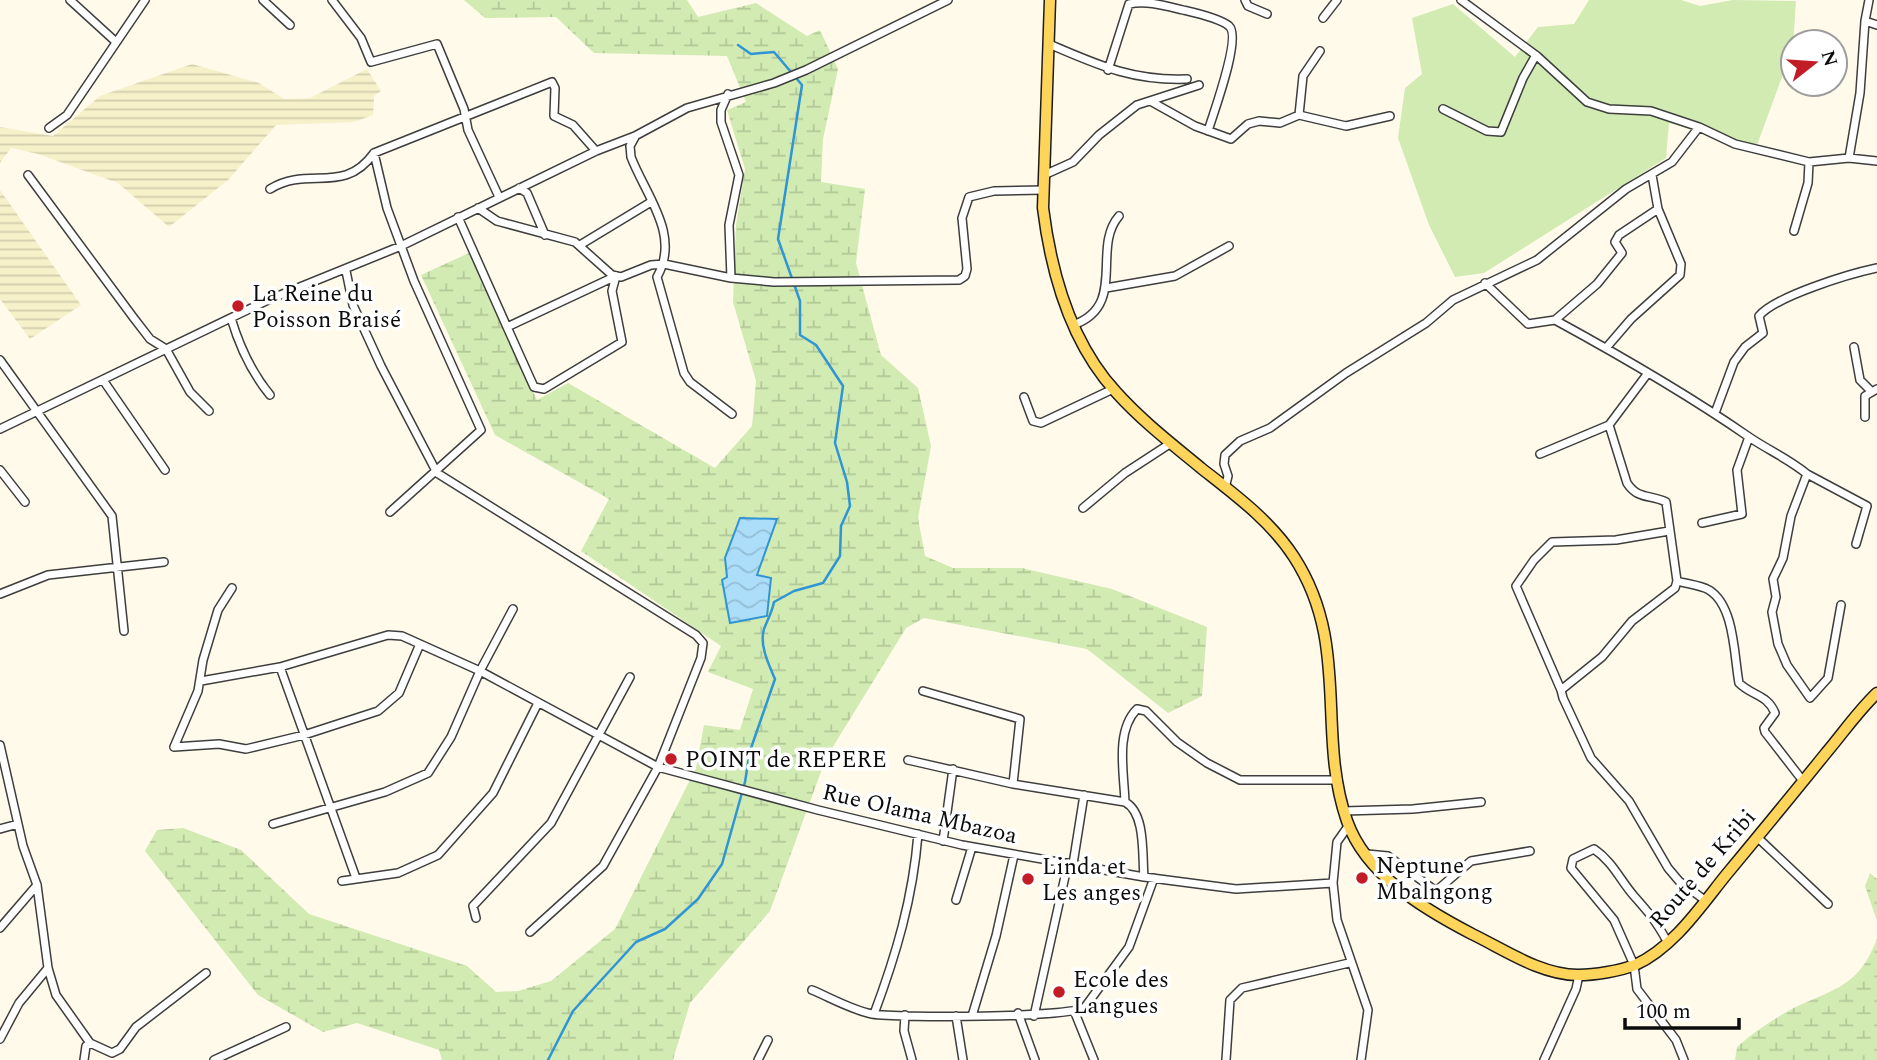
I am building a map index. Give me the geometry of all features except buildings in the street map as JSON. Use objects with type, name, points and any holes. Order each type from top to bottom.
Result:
[{"type":"main road","name":"Route de Kribi","points":[[1050,0],[1044,175],[1047,240],[1073,326],[1114,390],[1278,536],[1302,571],[1318,606],[1330,664],[1338,780],[1344,811],[1349,825],[1367,854],[1404,893],[1430,912],[1531,963],[1559,973],[1579,975],[1634,965],[1667,942],[1706,901],[1877,693]]},
{"type":"street","points":[[70,0],[116,41]]},
{"type":"street","points":[[50,128],[67,115],[145,0]]},
{"type":"street","points":[[263,0],[290,25]]},
{"type":"street","points":[[332,0],[361,38],[371,62],[437,44],[468,130],[499,197]]},
{"type":"street","points":[[0,429],[301,285],[346,271],[401,246],[596,151],[635,136],[687,108],[728,94],[774,83],[806,70],[948,0]]},
{"type":"street","points":[[1245,0],[1248,6],[1267,14]]},
{"type":"street","points":[[1322,18],[1337,0]]},
{"type":"street","points":[[1461,0],[1536,55],[1587,102],[1609,109],[1651,111],[1699,127],[1735,144],[1810,162],[1849,158],[1877,162]]},
{"type":"street","points":[[1849,158],[1860,93],[1869,0]]},
{"type":"street","points":[[1108,70],[1129,4],[1148,2],[1194,12],[1227,25],[1233,32],[1230,66],[1208,131]]},
{"type":"street","points":[[1865,21],[1877,24]]},
{"type":"street","points":[[1049,44],[1108,70],[1154,80],[1187,79]]},
{"type":"street","points":[[1299,114],[1303,76],[1320,51]]},
{"type":"street","points":[[1443,109],[1487,131],[1501,132],[1522,78],[1536,55]]},
{"type":"street","points":[[270,188],[287,178],[347,175],[363,168],[374,153],[466,119],[552,82],[555,88],[554,116],[573,125],[596,151]]},
{"type":"street","points":[[1044,175],[1073,162],[1099,135],[1137,106],[1199,85]]},
{"type":"street","points":[[728,94],[721,110],[721,121],[739,175],[729,225],[731,278]]},
{"type":"street","points":[[1152,102],[1208,131],[1230,139],[1248,124],[1259,121],[1280,123],[1299,114],[1346,126],[1390,116]]},
{"type":"street","points":[[1225,488],[1228,476],[1224,464],[1225,455],[1240,441],[1270,428],[1346,373],[1426,323],[1453,300],[1537,260],[1626,189],[1672,162],[1699,127]]},
{"type":"street","points":[[635,136],[630,146],[631,157],[664,225],[664,264],[657,277],[684,373],[690,382],[732,414]]},
{"type":"street","points":[[374,153],[387,208],[401,246],[481,430],[437,473],[390,512]]},
{"type":"street","points":[[1794,231],[1808,183],[1810,162]]},
{"type":"street","points":[[28,175],[150,339],[166,349],[190,393],[209,411]]},
{"type":"street","points":[[1606,348],[1631,319],[1680,275],[1681,264],[1658,209],[1652,175]]},
{"type":"street","points":[[519,188],[527,193],[545,235]]},
{"type":"street","points":[[507,327],[616,276],[664,264],[731,278],[774,282],[959,280],[965,276],[967,269],[962,218],[969,197],[994,191],[1044,190]]},
{"type":"street","points":[[580,244],[651,202]]},
{"type":"street","points":[[478,208],[496,221],[580,244],[616,276]]},
{"type":"street","points":[[1485,283],[1528,324],[1555,320],[1597,284],[1622,253],[1615,242],[1619,235],[1658,209]]},
{"type":"street","points":[[1073,326],[1089,318],[1102,300],[1111,229],[1119,216]]},
{"type":"street","points":[[458,218],[534,387],[544,389],[622,342],[612,291],[616,276]]},
{"type":"street","points":[[1105,288],[1175,276],[1229,246]]},
{"type":"street","points":[[1715,412],[1734,362],[1745,346],[1763,333],[1759,316],[1763,312],[1790,296],[1847,275],[1877,268]]},
{"type":"street","points":[[346,271],[353,304],[437,473],[696,635],[703,643],[701,658],[658,767],[603,866],[530,932]]},
{"type":"street","points":[[231,318],[238,341],[260,383],[270,395]]},
{"type":"street","points":[[1555,320],[1715,412],[1749,437],[1787,457],[1807,474],[1867,506],[1856,544]]},
{"type":"street","points":[[1854,347],[1860,380],[1874,390],[1865,396],[1865,417]]},
{"type":"street","points":[[0,360],[40,411],[112,516],[124,631]]},
{"type":"street","points":[[1540,454],[1609,425],[1648,373]]},
{"type":"street","points":[[103,380],[165,470]]},
{"type":"street","points":[[1024,397],[1033,421],[1041,423],[1114,390]]},
{"type":"street","points":[[1561,690],[1602,657],[1633,621],[1669,595],[1677,581],[1666,502],[1639,496],[1626,483],[1609,425]]},
{"type":"street","points":[[1702,523],[1742,513],[1737,470],[1749,437]]},
{"type":"street","points":[[1083,508],[1125,472],[1171,443]]},
{"type":"street","points":[[0,470],[25,502]]},
{"type":"street","points":[[1807,474],[1791,516],[1790,536],[1783,558],[1773,579],[1776,597],[1772,612],[1777,644],[1787,665],[1810,698],[1828,678],[1841,605]]},
{"type":"street","points":[[1669,531],[1616,540],[1552,542],[1534,560],[1516,586],[1591,758],[1629,801],[1668,868],[1679,881],[1706,901]]},
{"type":"street","points":[[0,594],[48,575],[118,565],[164,562]]},
{"type":"street","points":[[1677,581],[1706,588],[1719,602],[1737,650],[1739,683],[1762,695],[1774,709],[1774,717],[1764,728],[1765,732],[1803,781]]},
{"type":"street","points":[[232,587],[218,610],[201,681],[174,747],[219,744],[246,749],[304,735],[378,710],[399,693],[420,644]]},
{"type":"street","points":[[273,824],[306,817],[385,792],[428,773],[451,737],[480,671],[513,609]]},
{"type":"street","name":"Rue Olama Mbazoa","points":[[201,681],[280,667],[388,635],[402,636],[480,671],[658,767],[943,841],[1014,855],[1236,889],[1333,883]]},
{"type":"street","points":[[280,667],[356,878]]},
{"type":"street","points":[[476,918],[473,906],[551,823],[596,735],[630,677]]},
{"type":"street","points":[[923,691],[1020,719],[1013,784]]},
{"type":"street","points":[[342,881],[406,871],[438,855],[493,793],[538,703]]},
{"type":"street","points":[[1125,802],[1123,739],[1128,718],[1140,708],[1207,763],[1240,780],[1338,780]]},
{"type":"street","points":[[0,745],[18,824],[37,885],[48,968],[56,995],[88,1045],[90,1060]]},
{"type":"street","points":[[908,760],[1013,784],[1125,802],[1135,811],[1139,824],[1144,877]]},
{"type":"street","points":[[943,841],[953,769]]},
{"type":"street","points":[[1034,1016],[1071,863],[1084,795]]},
{"type":"street","points":[[1344,811],[1413,809],[1481,802]]},
{"type":"street","points":[[0,829],[18,824]]},
{"type":"street","points":[[1349,825],[1338,842],[1333,883],[1336,920],[1349,963],[1368,1010],[1361,1060]]},
{"type":"street","points":[[874,1014],[894,960],[915,882],[918,834]]},
{"type":"street","points":[[1757,837],[1828,904]]},
{"type":"street","points":[[956,900],[972,847]]},
{"type":"street","points":[[1667,942],[1651,912],[1632,894],[1605,856],[1594,849],[1587,850],[1573,859],[1571,868],[1615,920],[1634,965],[1637,989],[1676,1040],[1685,1060]]},
{"type":"street","points":[[1367,854],[1388,856],[1436,891],[1471,861],[1530,851]]},
{"type":"street","points":[[972,1016],[996,936],[1014,855]]},
{"type":"street","points":[[812,990],[874,1014],[972,1016],[1018,1013],[1034,1016],[1075,1013],[1085,1007],[1129,947],[1154,878]]},
{"type":"street","points":[[0,928],[37,885]]},
{"type":"street","points":[[1226,1060],[1230,999],[1234,992],[1349,963]]},
{"type":"street","points":[[0,1039],[19,1003],[48,968]]},
{"type":"street","points":[[88,1045],[113,1053],[120,1049],[136,1027],[206,973]]},
{"type":"street","points":[[1544,1060],[1576,989],[1579,975]]},
{"type":"street","points":[[1018,1013],[1035,1060]]},
{"type":"street","points":[[1075,1013],[1094,1060]]},
{"type":"street","points":[[905,1015],[904,1031],[912,1060]]},
{"type":"street","points":[[956,1016],[963,1060]]},
{"type":"street","points":[[214,1060],[286,1027]]},
{"type":"street","points":[[758,1060],[768,1040]]},
{"type":"street","points":[[84,1060],[88,1045]]},
{"type":"shaded area","points":[[192,64],[259,83],[284,99],[310,98],[367,69],[381,91],[374,96],[373,115],[354,122],[276,125],[228,180],[169,227],[118,183],[38,154],[11,148],[0,163],[0,127],[53,136],[100,96]]},
{"type":"shaded area","points":[[0,190],[81,305],[30,339],[0,299]]},
{"type":"green space","points":[[464,0],[687,0],[698,17],[756,3],[807,36],[820,30],[838,69],[823,139],[821,182],[865,189],[856,263],[881,355],[918,388],[931,446],[918,518],[925,556],[953,568],[1022,568],[1112,589],[1207,627],[1202,696],[1168,713],[1087,649],[924,618],[906,628],[826,758],[770,911],[690,1003],[673,1060],[442,1060],[439,1050],[357,1023],[323,1032],[258,995],[145,851],[157,830],[183,828],[241,850],[309,914],[467,966],[496,992],[518,991],[551,981],[615,929],[696,768],[704,725],[740,730],[753,689],[708,672],[721,646],[581,551],[609,499],[495,435],[421,275],[469,253],[537,400],[568,383],[715,468],[752,426],[756,381],[733,302],[736,225],[745,169],[727,110],[746,102],[727,56],[594,53],[556,17],[485,18]]},
{"type":"green space","points":[[1589,0],[1681,0],[1700,6],[1733,0],[1796,1],[1794,28],[1779,28],[1779,85],[1757,145],[1669,123],[1666,158],[1484,273],[1455,277],[1429,225],[1398,138],[1405,88],[1422,74],[1412,18],[1453,4],[1515,57],[1538,27],[1574,24]]},
{"type":"green space","points":[[1870,873],[1877,879],[1877,921],[1865,886]]},
{"type":"green space","points":[[1877,938],[1877,1060],[1735,1060],[1737,1047],[1762,1027],[1852,978],[1862,968]]},
{"type":"water","points":[[740,518],[777,519],[757,575],[771,578],[767,616],[730,623],[722,580],[727,577],[725,558]]},
{"type":"waterway","points":[[548,1060],[573,1011],[636,942],[665,929],[698,899],[722,864],[745,782],[750,751],[775,679],[764,648],[764,629],[774,602],[794,591],[823,583],[840,556],[841,526],[850,506],[847,482],[835,443],[843,386],[816,345],[800,335],[800,301],[778,239],[802,85],[774,52],[751,54],[738,45]]},
{"type":"place","name":"La Reine du Poisson Braisé","points":[[238,306]]},
{"type":"place","name":"POINT de REPERE","points":[[671,759]]},
{"type":"place","name":"Neptune Mbalngong","points":[[1362,878]]},
{"type":"place","name":"Linda et Les anges","points":[[1028,879]]},
{"type":"place","name":"Ecole des Langues","points":[[1059,992]]}]
